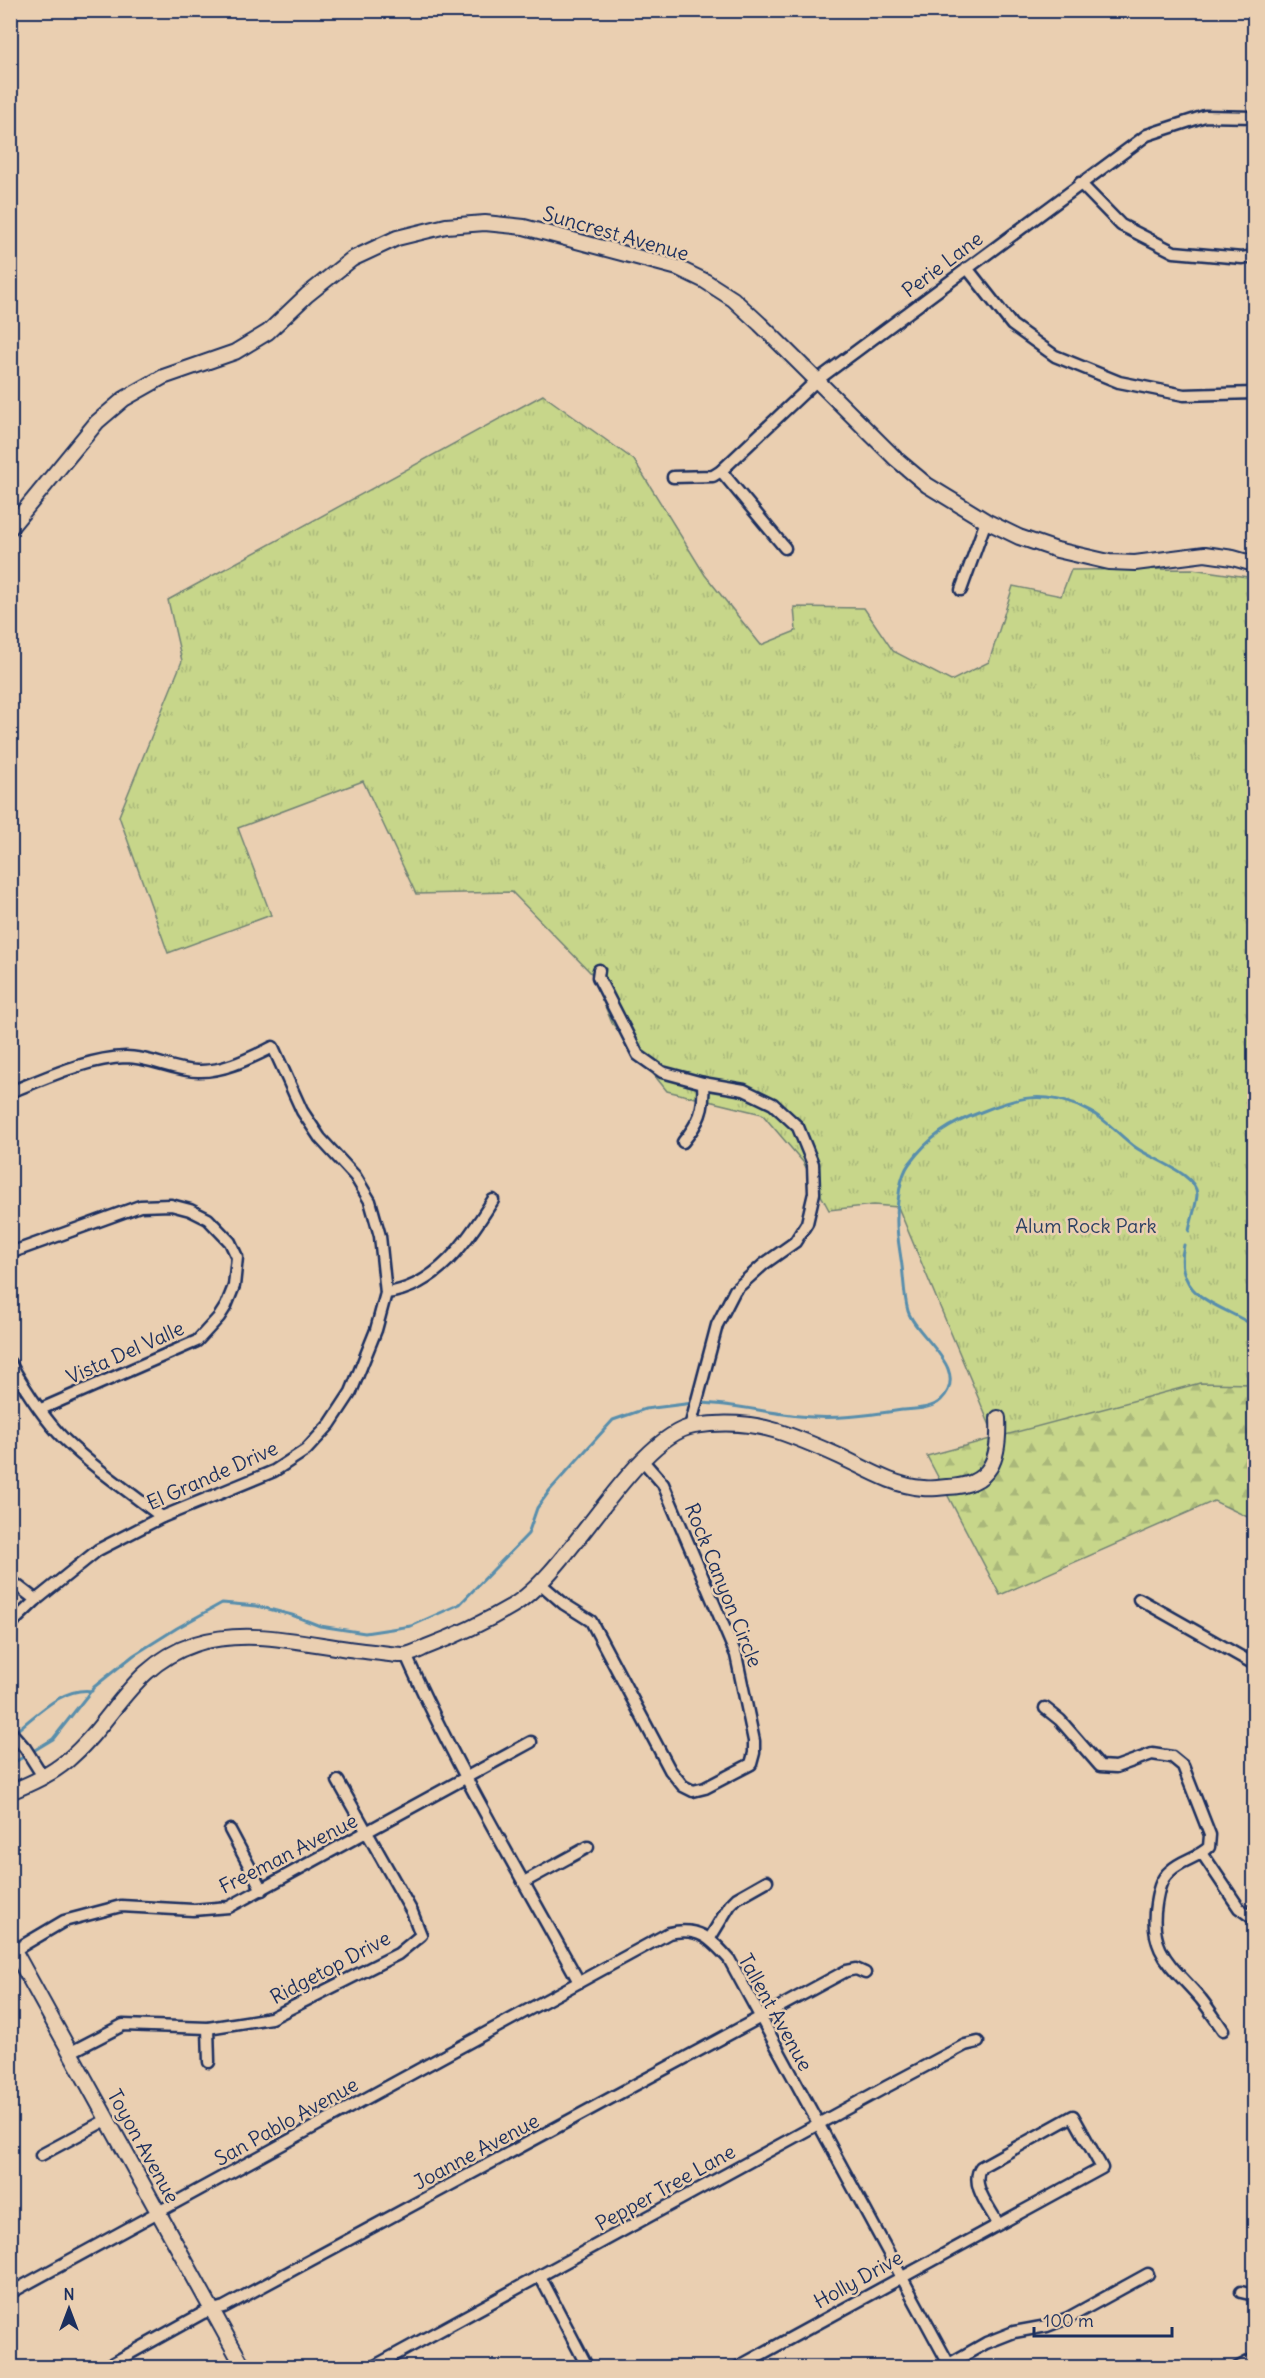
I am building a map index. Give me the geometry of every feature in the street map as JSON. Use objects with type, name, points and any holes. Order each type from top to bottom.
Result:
[{"type":"street","name":"Perie Lane","points":[[721,471],[816,381],[1147,135],[1205,116],[1254,117]]},
{"type":"street","points":[[1080,183],[1121,225],[1174,252],[1242,258],[1254,256]]},
{"type":"street","name":"Suncrest Avenue","points":[[10,528],[96,422],[124,399],[163,377],[235,352],[268,332],[307,295],[352,259],[398,238],[446,226],[486,223],[524,227],[678,268],[705,281],[733,299],[760,324],[904,466],[954,503],[1019,537],[1057,550],[1108,562],[1135,564],[1205,555],[1233,558],[1254,564]]},
{"type":"street","points":[[967,268],[1012,325],[1055,356],[1119,382],[1184,395],[1254,393]]},
{"type":"street","points":[[673,477],[713,476],[721,471],[785,548]]},
{"type":"street","points":[[961,590],[986,521]]},
{"type":"street","points":[[599,970],[598,977],[638,1055],[662,1072],[703,1083],[744,1090],[773,1104],[798,1127],[813,1164],[814,1193],[807,1223],[795,1242],[764,1264],[735,1290],[717,1324],[690,1427]]},
{"type":"street","name":"El Grande Drive","points":[[10,1092],[70,1070],[114,1059],[141,1058],[197,1071],[218,1070],[273,1047],[302,1111],[320,1138],[355,1176],[370,1201],[382,1244],[387,1293],[376,1330],[351,1392],[330,1424],[306,1450],[274,1471],[162,1517],[98,1550],[36,1600],[10,1625]]},
{"type":"street","points":[[683,1142],[697,1125],[704,1102],[703,1083]]},
{"type":"street","points":[[387,1293],[403,1291],[445,1264],[472,1234],[493,1200]]},
{"type":"street","name":"Vista Del Valle","points":[[10,1253],[140,1206],[171,1205],[190,1210],[208,1219],[230,1242],[237,1257],[234,1286],[226,1306],[197,1341],[40,1409]]},
{"type":"street","points":[[10,1363],[40,1409],[62,1437],[87,1460],[162,1517]]},
{"type":"street","points":[[10,1792],[44,1778],[80,1748],[133,1684],[175,1652],[193,1645],[229,1637],[255,1635],[332,1648],[406,1655],[456,1635],[515,1605],[541,1584],[643,1461],[665,1441],[690,1427],[724,1424],[768,1429],[839,1456],[885,1478],[920,1488],[964,1487],[976,1482],[992,1468],[999,1434],[998,1418]]},
{"type":"street","name":"Rock Canyon Circle","points":[[541,1584],[564,1604],[591,1621],[670,1770],[683,1786],[693,1791],[705,1788],[751,1764],[754,1741],[747,1697],[736,1655],[663,1484],[643,1461]]},
{"type":"street","points":[[10,1580],[36,1600]]},
{"type":"street","points":[[1139,1599],[1254,1664]]},
{"type":"street","points":[[406,1655],[428,1704],[466,1777],[579,1982],[669,1933],[695,1931],[710,1938],[730,1905],[737,1898],[767,1881]]},
{"type":"street","points":[[1045,1708],[1060,1720],[1100,1766],[1116,1767],[1152,1754],[1172,1757],[1183,1766],[1199,1801],[1210,1834],[1209,1847],[1170,1870],[1164,1877],[1158,1891],[1155,1911],[1155,1938],[1169,1966],[1202,2000],[1223,2030]]},
{"type":"street","points":[[10,1731],[25,1748],[44,1778]]},
{"type":"street","name":"Freeman Avenue","points":[[13,1947],[64,1921],[120,1906],[193,1910],[229,1907],[531,1742]]},
{"type":"street","points":[[338,1781],[366,1833]]},
{"type":"street","points":[[230,1830],[262,1890]]},
{"type":"street","name":"Ridgetop Drive","points":[[71,2052],[123,2025],[208,2028],[271,2018],[398,1954],[421,1935],[412,1912],[366,1833]]},
{"type":"street","points":[[524,1882],[588,1847]]},
{"type":"street","points":[[1202,1853],[1239,1908],[1254,1919]]},
{"type":"street","name":"Tallent Avenue","points":[[710,1938],[729,1959],[817,2125],[950,2366]]},
{"type":"street","name":"Toyon Avenue","points":[[13,1947],[244,2367]]},
{"type":"street","name":"Joanne Avenue","points":[[104,2367],[119,2364],[203,2313],[224,2307],[846,1971],[856,1969],[865,1973]]},
{"type":"street","name":"San Pablo Avenue","points":[[10,2293],[579,1982]]},
{"type":"street","points":[[208,2028],[209,2062]]},
{"type":"street","name":"Pepper Tree Lane","points":[[371,2367],[965,2045],[978,2042]]},
{"type":"street","name":"Holly Drive","points":[[736,2367],[1102,2168],[1073,2116],[987,2163],[977,2173],[978,2186],[998,2224]]},
{"type":"street","points":[[41,2155],[108,2119]]},
{"type":"street","points":[[950,2366],[986,2343],[1014,2332],[1047,2326],[1068,2318],[1148,2274]]},
{"type":"street","points":[[540,2276],[588,2367]]},
{"type":"street","points":[[1241,2292],[1254,2295]]},
{"type":"street","points":[[1237,2367],[1254,2359]]},
{"type":"green space","name":"Alum Rock Park","points":[[543,395],[634,460],[705,575],[761,645],[796,631],[794,607],[864,608],[893,651],[951,681],[989,662],[1013,586],[1061,596],[1071,570],[1192,569],[1254,578],[1254,1455],[1036,1535],[898,1207],[874,1205],[829,1210],[803,1162],[762,1114],[667,1091],[612,1023],[591,973],[512,892],[416,894],[363,781],[238,828],[271,915],[168,953],[119,816],[182,661],[168,600]]},
{"type":"green space","points":[[1200,1383],[1254,1384],[1254,1520],[1214,1501],[1000,1595],[927,1456]]},
{"type":"waterway","points":[[700,1403],[798,1416],[835,1417],[923,1408],[941,1400],[949,1388],[950,1377],[946,1365],[913,1321],[907,1306],[897,1229],[900,1189],[903,1175],[909,1164],[933,1138],[959,1121],[994,1107],[1019,1100],[1042,1098],[1067,1102],[1096,1115],[1142,1152],[1190,1180],[1197,1195],[1189,1231]]},
{"type":"waterway","points":[[1184,1245],[1182,1263],[1185,1277],[1192,1288],[1214,1305],[1254,1326]]},
{"type":"waterway","points":[[10,1765],[53,1739],[94,1687],[134,1655],[222,1603],[257,1606],[292,1615],[320,1626],[365,1633],[411,1626],[460,1604],[528,1534],[537,1508],[550,1490],[613,1420],[645,1409],[693,1403]]},
{"type":"waterway","points":[[16,1731],[61,1697],[81,1691],[92,1691]]}]
